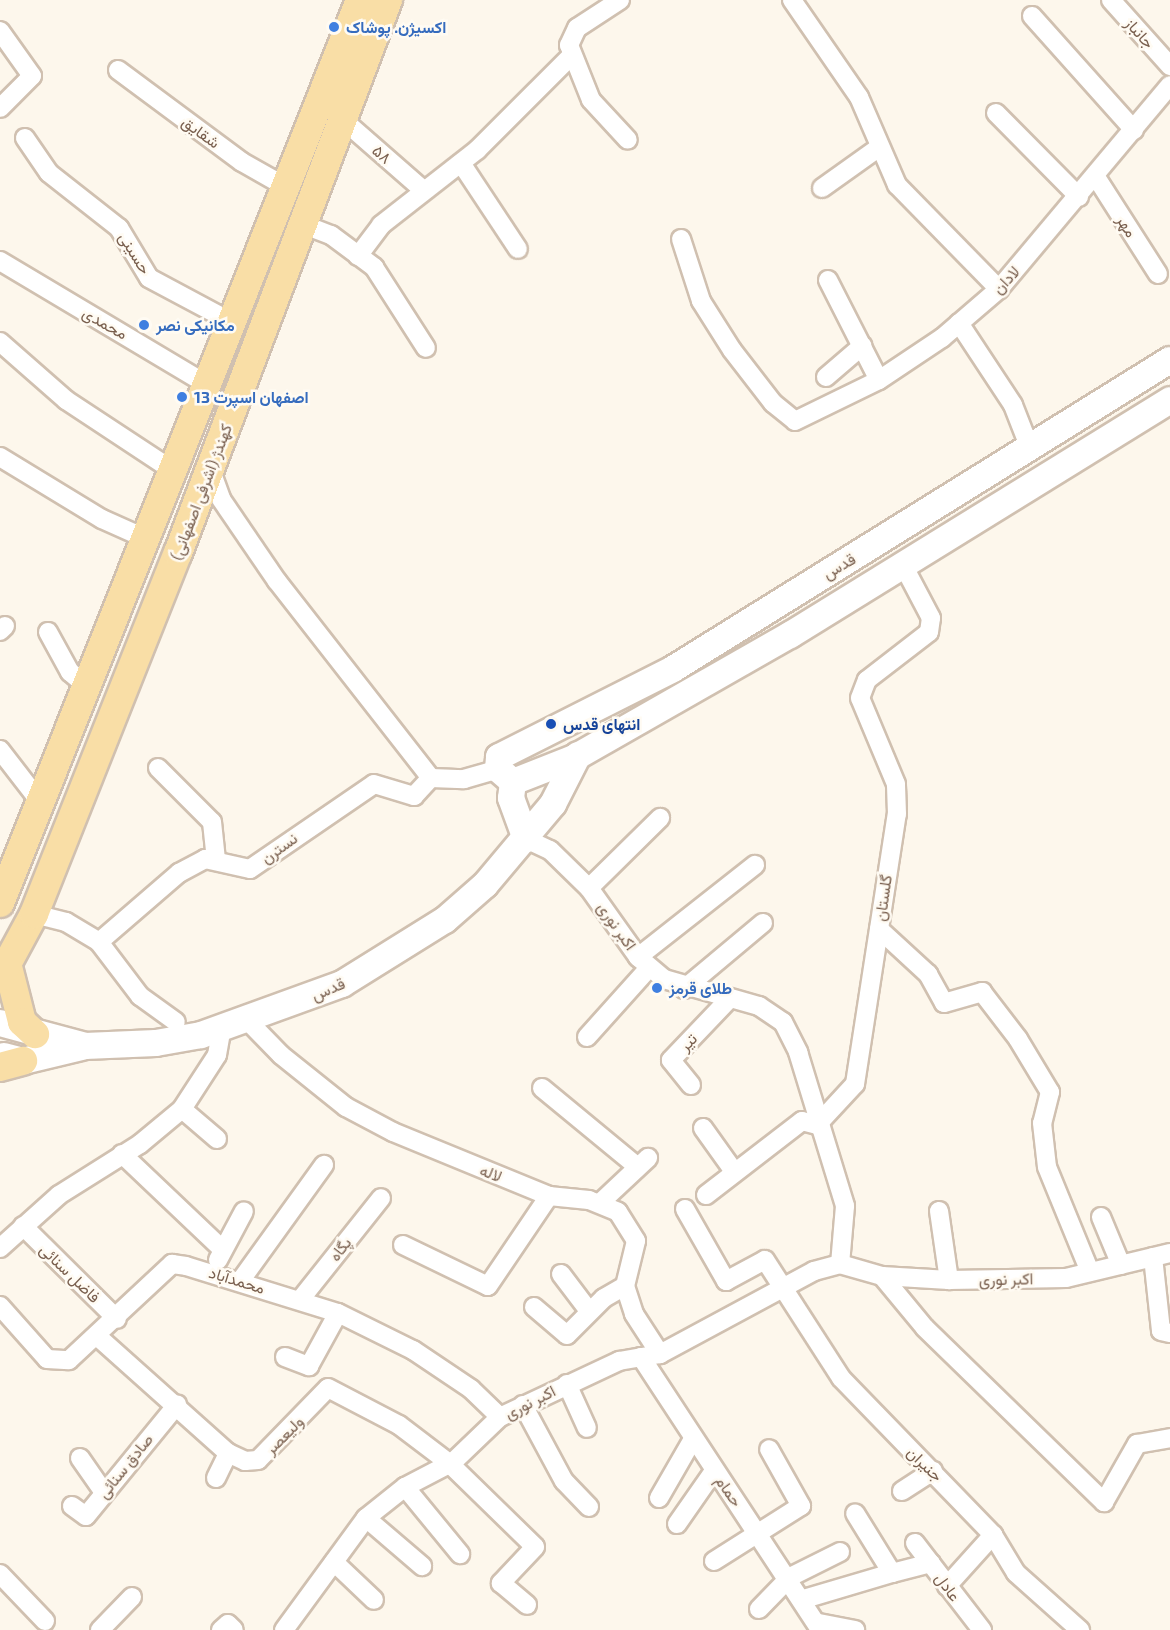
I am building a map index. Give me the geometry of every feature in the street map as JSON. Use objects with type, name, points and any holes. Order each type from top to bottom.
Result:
[{"type":"main road","name":"کهندژ (اشرفی اصفهانی)","points":[[4,970],[34,914],[210,468],[342,119],[357,44],[360,0]]},
{"type":"main road","name":"کهندژ (اشرفی اصفهانی)","points":[[0,903],[8,856],[41,802],[288,188],[357,44],[388,0]]},
{"type":"main road","name":"قدس","points":[[503,769],[941,508],[1170,360]]},
{"type":"main road","name":"قدس","points":[[503,769],[578,755],[903,565],[954,531],[1170,400]]},
{"type":"main road","points":[[941,508],[954,531]]},
{"type":"main road","name":"قدس","points":[[85,1046],[156,1043],[222,1027],[342,984],[390,957],[445,920],[526,839],[565,786],[578,755]]},
{"type":"main road","points":[[503,769],[526,839]]},
{"type":"main road","points":[[4,970],[22,1022],[35,1034]]},
{"type":"main road","points":[[0,1023],[85,1046]]},
{"type":"main road","points":[[8,1061],[85,1046]]},
{"type":"street","points":[[620,0],[577,28],[568,45],[591,100],[628,140]]},
{"type":"street","points":[[792,0],[859,97],[878,148],[897,185],[999,289]]},
{"type":"street","name":"جانباز","points":[[1111,0],[1170,66]]},
{"type":"street","points":[[1032,16],[1134,130]]},
{"type":"street","points":[[0,31],[32,76],[0,108]]},
{"type":"street","points":[[358,256],[381,225],[422,189],[461,163],[571,56]]},
{"type":"street","name":"شقایق","points":[[117,70],[242,162],[288,188]]},
{"type":"street","name":"لادان","points":[[681,239],[701,301],[732,350],[773,403],[795,421],[879,380],[959,323],[999,289],[1167,93]]},
{"type":"street","points":[[996,113],[1079,197]]},
{"type":"street","name":"۵۸","points":[[342,119],[422,189]]},
{"type":"street","name":"حسینی","points":[[25,138],[49,173],[119,228],[149,278],[235,324]]},
{"type":"street","points":[[822,188],[878,148]]},
{"type":"street","points":[[461,163],[518,249]]},
{"type":"street","name":"مهر","points":[[1096,177],[1158,274]]},
{"type":"street","points":[[302,224],[332,235],[374,267],[426,348]]},
{"type":"street","name":"محمدی","points":[[0,261],[210,386]]},
{"type":"street","points":[[828,280],[879,380]]},
{"type":"street","points":[[959,323],[1013,405],[1030,451]]},
{"type":"street","points":[[0,342],[66,400],[175,472]]},
{"type":"street","points":[[826,378],[862,346]]},
{"type":"street","points":[[0,457],[102,519],[147,539]]},
{"type":"street","points":[[210,468],[221,499],[277,581],[431,778],[464,779],[503,769]]},
{"type":"street","name":"گلستان","points":[[817,1125],[855,1084],[879,929],[896,784],[860,698],[867,680],[929,632],[931,618],[903,565]]},
{"type":"street","points":[[48,632],[70,672],[88,687]]},
{"type":"street","points":[[0,750],[41,802]]},
{"type":"street","points":[[99,942],[179,873],[204,859],[216,859],[212,822],[158,768]]},
{"type":"street","name":"نسترن","points":[[216,859],[250,869],[374,784],[414,796],[431,778]]},
{"type":"street","points":[[590,888],[660,818]]},
{"type":"street","name":"اکبر نوری","points":[[526,839],[550,850],[590,888],[644,962],[684,989],[759,1006],[783,1022],[801,1060],[817,1125],[845,1206],[840,1264]]},
{"type":"street","points":[[587,1037],[644,962],[755,866]]},
{"type":"street","points":[[34,914],[66,922],[99,942],[140,996],[176,1022]]},
{"type":"street","points":[[684,989],[763,923]]},
{"type":"street","points":[[879,929],[928,974],[944,1003],[982,992],[1018,1040],[1050,1092],[1042,1123],[1047,1167],[1090,1272]]},
{"type":"street","name":"تیر","points":[[691,1085],[671,1060],[729,999]]},
{"type":"street","name":"لاله","points":[[246,1019],[281,1055],[346,1107],[393,1132],[549,1196],[600,1203],[618,1212],[636,1240],[625,1286]]},
{"type":"street","points":[[0,1248],[59,1195],[122,1154],[182,1109],[218,1055],[222,1027]]},
{"type":"street","points":[[542,1088],[643,1163],[600,1203]]},
{"type":"street","points":[[182,1109],[217,1139]]},
{"type":"street","points":[[706,1195],[733,1170],[802,1122],[817,1125]]},
{"type":"street","points":[[703,1128],[733,1170]]},
{"type":"street","points":[[122,1154],[223,1250]]},
{"type":"street","points":[[241,1280],[324,1165]]},
{"type":"street","points":[[403,1245],[488,1286],[549,1196]]},
{"type":"street","name":"پگاه","points":[[300,1300],[381,1198]]},
{"type":"street","name":"جنیران","points":[[685,1209],[726,1281],[765,1260],[786,1286],[841,1378],[993,1535],[1016,1573],[1080,1630]]},
{"type":"street","points":[[211,1272],[244,1211]]},
{"type":"street","points":[[939,1211],[949,1280]]},
{"type":"street","points":[[1101,1217],[1121,1265]]},
{"type":"street","name":"فاضل سنائی","points":[[23,1226],[117,1319]]},
{"type":"street","points":[[1161,1255],[1161,1331],[1170,1332]]},
{"type":"street","name":"اکبر نوری","points":[[284,1630],[366,1518],[405,1487],[449,1463],[500,1417],[567,1384],[641,1357],[660,1354],[786,1286],[840,1264],[882,1276],[949,1280],[1090,1272],[1161,1255]]},
{"type":"street","name":"محمدآباد","points":[[0,1306],[47,1359],[69,1360],[117,1319],[172,1264],[211,1272],[338,1313],[413,1350],[471,1389],[500,1417]]},
{"type":"street","points":[[561,1274],[590,1311]]},
{"type":"street","points":[[882,1276],[925,1328],[1104,1502],[1137,1444],[1170,1438]]},
{"type":"street","points":[[534,1306],[567,1335],[590,1311],[625,1286],[634,1314],[660,1354]]},
{"type":"street","points":[[285,1357],[309,1366],[338,1313]]},
{"type":"street","points":[[97,1336],[177,1405],[228,1453],[216,1478]]},
{"type":"street","name":"حمام","points":[[641,1357],[714,1471],[790,1577],[820,1626]]},
{"type":"street","points":[[567,1384],[587,1428]]},
{"type":"street","name":"ولیعصر","points":[[228,1453],[258,1460],[328,1388],[336,1388],[449,1463]]},
{"type":"street","name":"صادق سنائی","points":[[72,1506],[86,1516],[103,1491],[177,1405]]},
{"type":"street","points":[[523,1405],[564,1481],[589,1507]]},
{"type":"street","points":[[658,1498],[693,1439]]},
{"type":"street","points":[[714,1561],[801,1506],[769,1449]]},
{"type":"street","points":[[80,1458],[103,1491]]},
{"type":"street","points":[[449,1463],[535,1547],[501,1583],[527,1605]]},
{"type":"street","points":[[677,1524],[714,1471]]},
{"type":"street","points":[[902,1491],[933,1471]]},
{"type":"street","points":[[405,1487],[460,1554]]},
{"type":"street","points":[[855,1513],[892,1573]]},
{"type":"street","points":[[366,1518],[422,1566]]},
{"type":"street","points":[[947,1586],[993,1535]]},
{"type":"street","name":"عادل","points":[[915,1543],[982,1630]]},
{"type":"street","points":[[759,1609],[790,1577],[840,1552]]},
{"type":"street","points":[[334,1562],[374,1600]]},
{"type":"street","points":[[804,1599],[931,1563]]},
{"type":"street","points":[[0,1574],[45,1621]]},
{"type":"street","points":[[100,1630],[132,1597]]},
{"type":"street","points":[[221,1630],[228,1624],[234,1630]]},
{"type":"street","points":[[820,1626],[855,1630]]},
{"type":"place","name":"اکسیژن. پوشاک","points":[[334,27]]},
{"type":"place","name":"مکانیکی نصر","points":[[144,325]]},
{"type":"place","name":"اصفهان اسپرت 13","points":[[182,397]]},
{"type":"place","name":"انتهای قدس","points":[[551,724]]},
{"type":"place","name":"طلای قرمز","points":[[657,988]]}]
